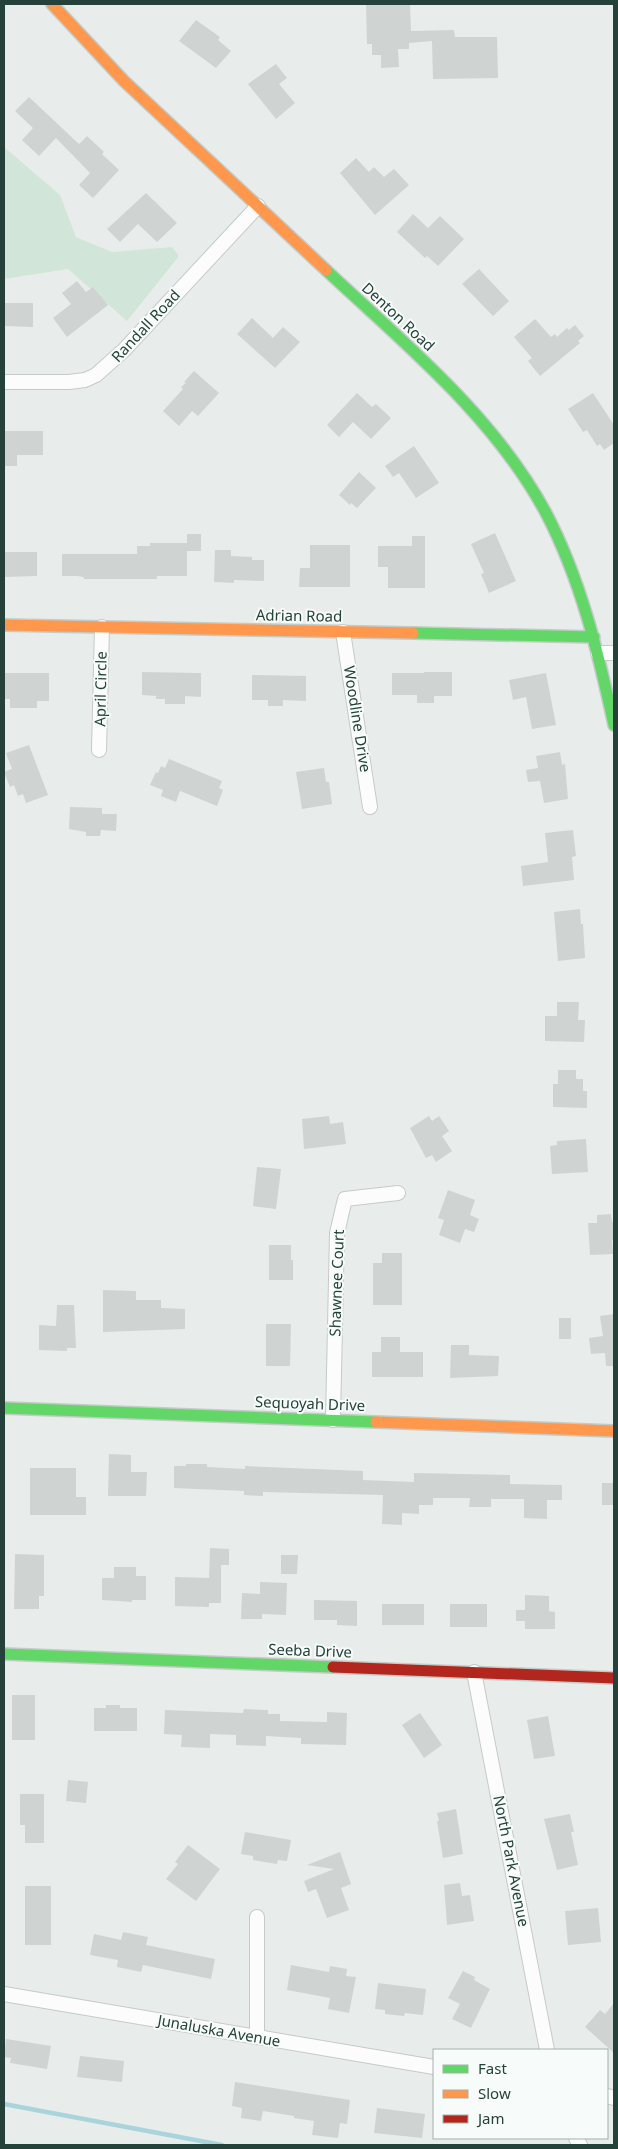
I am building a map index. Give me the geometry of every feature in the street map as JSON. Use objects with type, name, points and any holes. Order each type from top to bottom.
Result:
[{"type":"street","name":"Denton Road","points":[[52,4],[124,81],[429,366],[455,393],[502,449],[538,501],[557,534],[582,598],[594,637],[614,725]]},
{"type":"street","name":"Randall Road","points":[[4,382],[69,382],[85,380],[96,375],[124,350],[258,206]]},
{"type":"street","name":"Adrian Road","points":[[4,625],[594,637]]},
{"type":"street","name":"April Circle","points":[[99,750],[102,627]]},
{"type":"street","name":"Woodline Drive","points":[[343,632],[370,807]]},
{"type":"street","points":[[598,653],[614,653]]},
{"type":"street","name":"Shawnee Court","points":[[333,1420],[337,1233],[345,1199],[398,1194]]},
{"type":"street","name":"Sequoyah Drive","points":[[4,1408],[614,1431]]},
{"type":"street","name":"Seeba Drive","points":[[4,1654],[614,1678]]},
{"type":"street","name":"North Park Avenue","points":[[474,1672],[547,2049]]},
{"type":"street","points":[[257,1918],[257,2037]]},
{"type":"street","name":"Junaluska Avenue","points":[[4,1994],[433,2067]]},
{"type":"green space","points":[[4,147],[60,195],[76,237],[112,252],[172,247],[179,256],[127,321],[68,269],[4,279]]},
{"type":"building","points":[[366,4],[410,4],[411,31],[454,30],[455,37],[497,37],[498,78],[433,79],[432,41],[409,43],[409,49],[398,49],[399,67],[381,68],[381,55],[372,55],[372,44],[367,44]]},
{"type":"building","points":[[196,20],[220,37],[218,40],[231,51],[216,68],[179,41]]},
{"type":"building","points":[[276,64],[287,78],[279,84],[295,103],[276,119],[248,84]]},
{"type":"building","points":[[29,97],[79,144],[87,136],[119,170],[93,198],[79,185],[90,173],[56,138],[39,156],[22,140],[33,128],[15,111]]},
{"type":"building","points":[[356,158],[369,172],[374,167],[384,177],[394,169],[409,185],[375,215],[340,173]]},
{"type":"building","points":[[146,193],[177,223],[157,242],[138,224],[120,242],[107,229]]},
{"type":"building","points":[[413,214],[428,228],[440,216],[464,239],[438,266],[427,256],[425,258],[397,232]]},
{"type":"building","points":[[479,269],[509,301],[493,316],[462,284]]},
{"type":"building","points":[[77,281],[86,292],[93,287],[108,305],[67,337],[53,318],[71,304],[62,293]]},
{"type":"building","points":[[4,303],[33,303],[33,327],[4,326]]},
{"type":"building","points":[[252,318],[273,338],[283,327],[300,342],[275,368],[237,334]]},
{"type":"building","points":[[535,319],[551,337],[555,334],[557,337],[567,328],[569,330],[575,325],[584,336],[578,341],[580,343],[540,376],[528,361],[532,358],[514,337]]},
{"type":"building","points":[[194,371],[219,393],[198,416],[192,411],[179,426],[163,411],[183,389],[181,387],[186,383],[184,382]]},
{"type":"building","points":[[357,393],[372,407],[376,404],[391,418],[371,439],[353,422],[339,437],[327,425]]},
{"type":"building","points":[[593,393],[614,425],[614,443],[604,450],[600,444],[597,446],[587,430],[583,432],[568,409]]},
{"type":"building","points":[[4,431],[43,431],[43,455],[17,455],[17,466],[4,466]]},
{"type":"building","points":[[414,446],[439,483],[416,498],[399,473],[393,477],[385,466]]},
{"type":"building","points":[[359,472],[376,488],[357,508],[351,503],[350,505],[339,495]]},
{"type":"building","points":[[495,533],[516,581],[489,593],[481,574],[484,573],[471,544]]},
{"type":"building","points":[[187,534],[201,534],[201,551],[187,551]]},
{"type":"building","points":[[412,536],[425,536],[425,588],[388,588],[388,567],[378,567],[378,546],[412,546]]},
{"type":"building","points":[[150,543],[187,543],[187,576],[157,576],[157,579],[84,579],[84,577],[77,576],[62,576],[62,554],[137,554],[137,546],[150,546]]},
{"type":"building","points":[[310,545],[350,545],[350,587],[299,587],[300,568],[310,568]]},
{"type":"building","points":[[215,550],[231,550],[231,556],[252,557],[252,560],[264,560],[264,581],[234,580],[234,583],[214,582]]},
{"type":"building","points":[[4,552],[37,552],[37,576],[4,577]]},
{"type":"building","points":[[142,672],[201,673],[201,697],[185,696],[185,704],[165,704],[165,699],[156,699],[156,696],[142,695]]},
{"type":"building","points":[[452,672],[452,696],[434,696],[434,703],[417,703],[417,695],[392,695],[392,673]]},
{"type":"building","points":[[4,673],[49,673],[49,701],[37,701],[37,708],[10,708],[10,699],[4,699]]},
{"type":"building","points":[[546,673],[556,725],[532,729],[526,697],[513,700],[509,680]]},
{"type":"building","points":[[252,675],[306,676],[306,701],[283,700],[283,706],[268,706],[268,700],[252,700]]},
{"type":"building","points":[[29,745],[48,795],[26,803],[23,794],[18,796],[14,785],[10,787],[4,772],[12,769],[6,753]]},
{"type":"building","points":[[560,752],[562,765],[565,764],[568,799],[544,803],[540,781],[528,782],[526,770],[538,768],[536,756]]},
{"type":"building","points":[[169,759],[222,781],[219,788],[223,790],[217,806],[180,791],[176,802],[161,796],[163,790],[150,785],[156,772],[158,773],[161,766],[165,768]]},
{"type":"building","points":[[324,768],[326,782],[329,782],[332,804],[302,809],[296,772]]},
{"type":"building","points":[[70,807],[102,808],[102,814],[117,814],[116,831],[101,830],[100,836],[86,836],[86,832],[69,829]]},
{"type":"building","points":[[573,830],[576,856],[572,857],[574,880],[523,886],[521,866],[548,862],[545,833]]},
{"type":"building","points":[[580,909],[585,958],[558,961],[554,912]]},
{"type":"building","points":[[557,1002],[579,1002],[578,1020],[585,1020],[584,1042],[545,1041],[545,1016],[557,1016]]},
{"type":"building","points":[[558,1070],[576,1070],[576,1079],[583,1079],[583,1091],[587,1091],[587,1108],[553,1107],[553,1084],[558,1084]]},
{"type":"building","points":[[329,1116],[330,1124],[343,1122],[346,1144],[304,1149],[302,1119]]},
{"type":"building","points":[[429,1116],[432,1121],[439,1116],[449,1131],[442,1136],[452,1151],[436,1162],[432,1155],[426,1158],[410,1128]]},
{"type":"building","points":[[586,1139],[588,1172],[552,1174],[550,1146],[557,1145],[557,1141]]},
{"type":"building","points":[[257,1167],[281,1169],[276,1209],[253,1206]]},
{"type":"building","points":[[448,1190],[475,1200],[470,1215],[479,1219],[474,1232],[465,1229],[460,1243],[439,1235],[444,1220],[438,1218]]},
{"type":"building","points":[[611,1214],[612,1222],[614,1222],[613,1254],[590,1255],[588,1223],[597,1223],[597,1215]]},
{"type":"building","points":[[269,1245],[291,1245],[293,1280],[269,1280]]},
{"type":"building","points":[[382,1253],[402,1253],[402,1305],[373,1305],[373,1263],[382,1263]]},
{"type":"building","points":[[103,1290],[136,1291],[136,1300],[161,1300],[161,1308],[185,1309],[185,1329],[103,1332]]},
{"type":"building","points":[[57,1305],[74,1305],[76,1348],[67,1348],[67,1351],[39,1350],[39,1325],[56,1326]]},
{"type":"building","points":[[614,1314],[614,1366],[606,1366],[605,1353],[591,1354],[589,1338],[603,1336],[600,1316]]},
{"type":"building","points":[[559,1318],[571,1318],[571,1339],[559,1339]]},
{"type":"building","points":[[266,1324],[291,1324],[290,1366],[266,1366]]},
{"type":"building","points":[[381,1337],[400,1337],[400,1352],[423,1352],[423,1377],[372,1377],[372,1352],[381,1352]]},
{"type":"building","points":[[451,1345],[469,1345],[469,1355],[499,1356],[498,1376],[450,1378]]},
{"type":"building","points":[[109,1454],[131,1455],[131,1472],[147,1472],[146,1496],[108,1496]]},
{"type":"building","points":[[186,1464],[207,1464],[207,1467],[245,1469],[245,1466],[363,1471],[363,1480],[414,1482],[414,1473],[510,1475],[510,1484],[562,1485],[562,1500],[547,1500],[547,1519],[524,1518],[524,1499],[491,1499],[491,1507],[469,1507],[470,1498],[433,1498],[433,1505],[419,1505],[419,1514],[402,1513],[402,1525],[382,1524],[383,1495],[263,1492],[263,1496],[244,1495],[244,1491],[174,1488],[174,1466],[186,1466]]},
{"type":"building","points":[[30,1468],[76,1468],[76,1497],[86,1497],[86,1515],[30,1515]]},
{"type":"building","points":[[602,1483],[614,1483],[614,1505],[602,1505]]},
{"type":"building","points":[[210,1548],[229,1549],[229,1565],[221,1565],[221,1603],[209,1603],[209,1607],[175,1606],[175,1577],[209,1578]]},
{"type":"building","points":[[15,1554],[44,1555],[44,1596],[39,1596],[39,1609],[14,1609]]},
{"type":"building","points":[[281,1555],[298,1555],[297,1574],[281,1574]]},
{"type":"building","points":[[114,1567],[136,1567],[136,1576],[146,1576],[146,1600],[132,1600],[132,1602],[102,1600],[102,1578],[114,1578]]},
{"type":"building","points":[[260,1582],[287,1583],[286,1615],[262,1614],[262,1619],[241,1619],[242,1593],[260,1594]]},
{"type":"building","points":[[525,1595],[549,1596],[549,1611],[555,1612],[555,1629],[525,1629],[525,1621],[516,1621],[516,1610],[525,1610]]},
{"type":"building","points":[[314,1600],[357,1601],[357,1626],[337,1625],[337,1620],[314,1620]]},
{"type":"building","points":[[382,1604],[424,1604],[424,1625],[382,1625]]},
{"type":"building","points":[[450,1604],[487,1604],[487,1627],[450,1627]]},
{"type":"building","points":[[12,1695],[35,1695],[35,1740],[12,1740]]},
{"type":"building","points":[[106,1705],[120,1705],[120,1708],[137,1708],[137,1731],[94,1731],[94,1708],[106,1708]]},
{"type":"building","points":[[244,1709],[268,1710],[268,1714],[280,1714],[280,1721],[327,1722],[327,1712],[347,1713],[346,1745],[301,1744],[301,1738],[266,1736],[266,1746],[236,1745],[236,1735],[210,1734],[210,1748],[181,1747],[182,1735],[164,1734],[165,1710],[243,1713]]},
{"type":"building","points":[[420,1713],[442,1745],[424,1758],[402,1725]]},
{"type":"building","points":[[548,1716],[555,1756],[534,1759],[527,1720]]},
{"type":"building","points":[[68,1780],[88,1782],[86,1803],[66,1801]]},
{"type":"building","points":[[20,1794],[44,1794],[44,1843],[25,1843],[25,1825],[20,1825]]},
{"type":"building","points":[[456,1809],[463,1854],[443,1858],[437,1813]]},
{"type":"building","points":[[570,1814],[574,1832],[571,1832],[578,1865],[557,1870],[544,1819]]},
{"type":"building","points":[[245,1832],[291,1840],[287,1861],[278,1860],[277,1864],[253,1860],[253,1856],[241,1854]]},
{"type":"building","points":[[188,1845],[220,1869],[196,1901],[166,1879],[178,1864],[175,1862]]},
{"type":"building","points":[[340,1852],[351,1884],[341,1888],[349,1910],[327,1918],[316,1889],[308,1892],[304,1881],[334,1869],[307,1865]]},
{"type":"building","points":[[460,1883],[462,1896],[470,1895],[474,1921],[447,1925],[444,1885]]},
{"type":"building","points":[[25,1886],[51,1886],[51,1945],[25,1945]]},
{"type":"building","points":[[598,1908],[601,1942],[568,1945],[565,1911]]},
{"type":"building","points":[[123,1932],[148,1937],[146,1945],[215,1959],[211,1979],[143,1965],[141,1972],[117,1967],[118,1960],[90,1955],[94,1934],[121,1940]]},
{"type":"building","points":[[291,1965],[329,1972],[330,1966],[347,1969],[346,1976],[356,1977],[349,2013],[328,2009],[330,1998],[287,1990]]},
{"type":"building","points":[[463,1971],[475,1977],[474,1980],[490,1989],[471,2028],[452,2019],[460,2004],[448,1998]]},
{"type":"building","points":[[378,1983],[426,1989],[423,2015],[405,2013],[404,2016],[385,2014],[385,2010],[375,2009]]},
{"type":"building","points":[[614,2003],[614,2053],[585,2027],[600,2010],[605,2014]]},
{"type":"building","points":[[6,2039],[51,2046],[47,2069],[10,2063],[11,2058],[4,2057]]},
{"type":"building","points":[[80,2056],[124,2061],[122,2082],[77,2077]]},
{"type":"building","points":[[235,2082],[350,2100],[347,2124],[340,2123],[338,2138],[312,2135],[314,2121],[294,2118],[294,2116],[263,2111],[261,2121],[241,2118],[242,2108],[232,2106]]},
{"type":"building","points":[[377,2108],[425,2114],[422,2138],[374,2133]]},
{"type":"waterway","points":[[4,2104],[222,2145]]},
{"type":"traffic: fast","points":[[326,270],[446,383],[501,445],[525,478],[546,513],[579,590],[602,670],[614,725]]},
{"type":"traffic: fast","points":[[413,633],[594,637]]},
{"type":"traffic: fast","points":[[4,1408],[376,1422]]},
{"type":"traffic: fast","points":[[4,1654],[333,1667]]},
{"type":"traffic: slow","points":[[52,4],[124,81],[326,270]]},
{"type":"traffic: slow","points":[[4,625],[413,633]]},
{"type":"traffic: slow","points":[[376,1422],[614,1431]]},
{"type":"traffic: jam","points":[[333,1667],[614,1678]]}]
